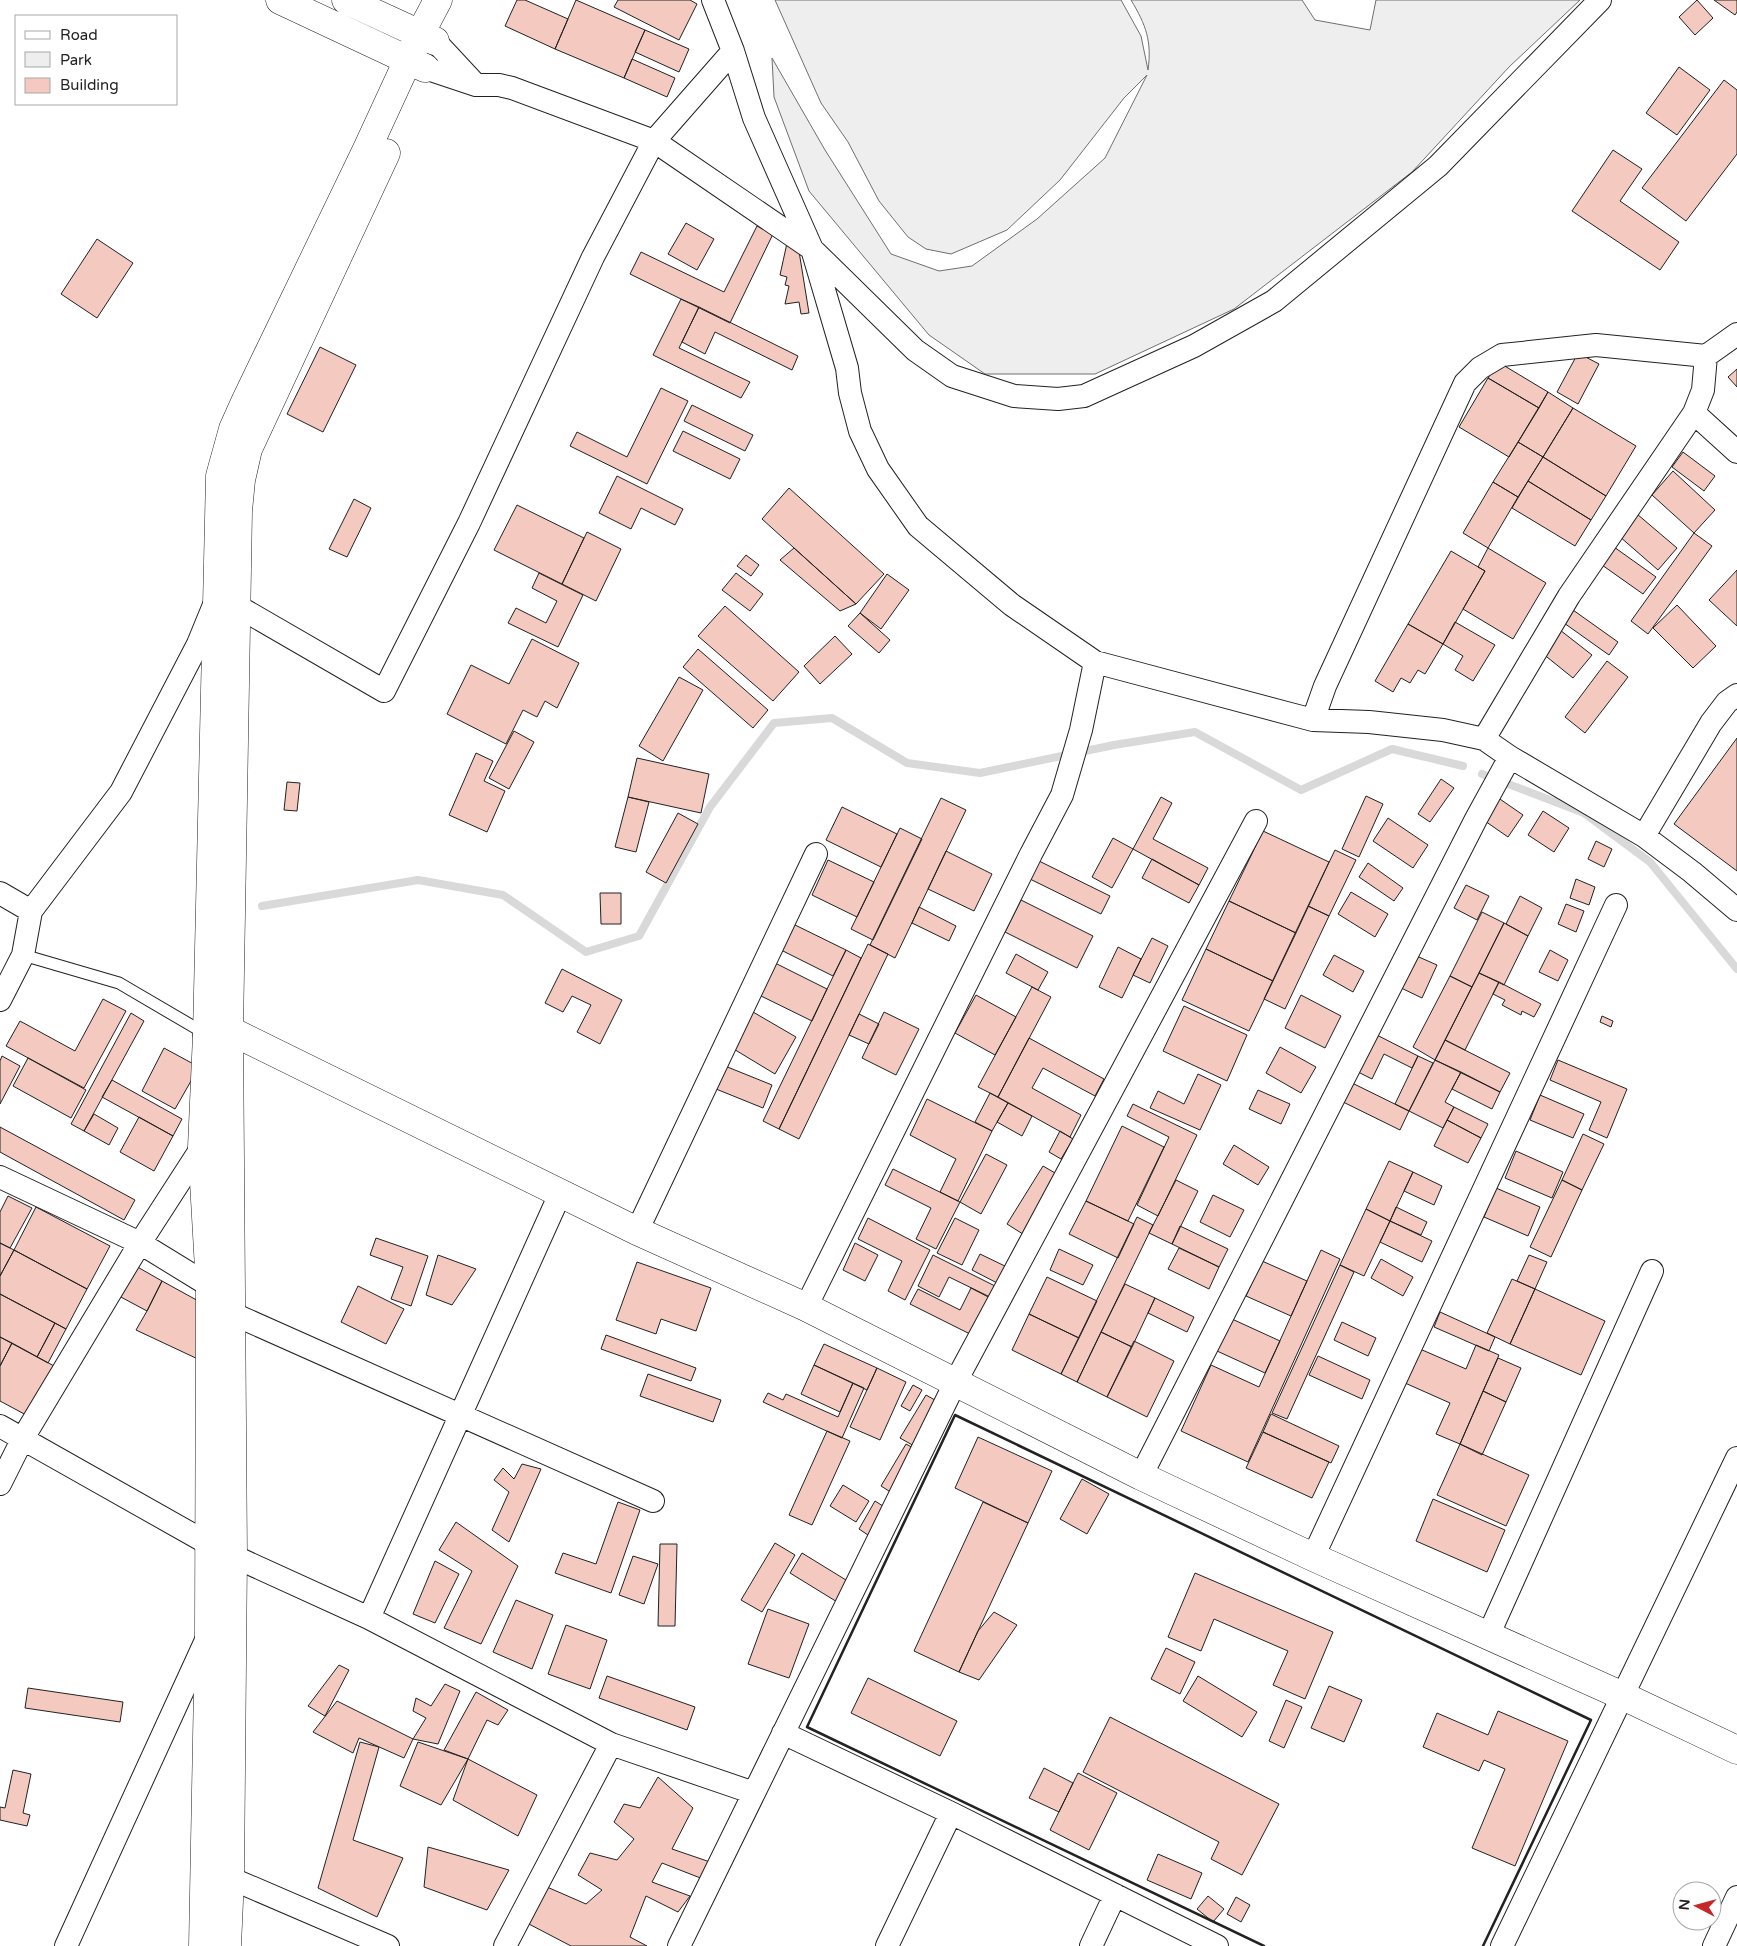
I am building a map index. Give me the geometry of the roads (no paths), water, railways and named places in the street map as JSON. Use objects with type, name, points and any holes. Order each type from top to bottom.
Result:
[{"type":"main road","points":[[280,0],[416,64]]},
{"type":"main road","points":[[346,0],[428,37]]},
{"type":"main road","points":[[227,1946],[230,1878],[233,1556],[231,1313],[218,1032],[227,602],[241,480],[248,449],[428,37],[438,0]]},
{"type":"main road","points":[[428,37],[458,0]]},
{"type":"main road","points":[[203,1946],[209,1635],[210,1286],[202,1147],[218,1032]]},
{"type":"main road","points":[[218,1032],[637,1231],[806,1307],[1141,1476],[1313,1557],[1624,1696],[1737,1750]]},
{"type":"street","points":[[713,0],[733,51],[754,118],[812,248],[847,368],[850,393],[860,431],[878,469],[918,526],[1012,605],[1095,662],[1312,720],[1369,722],[1444,730],[1484,739],[1510,757],[1644,836],[1692,872],[1737,910]]},
{"type":"street","points":[[416,64],[476,85],[500,85],[512,88],[654,141],[812,248],[915,350],[952,376],[1014,396],[1058,399],[1084,396],[1194,346],[1274,301],[1438,166],[1600,0]]},
{"type":"street","points":[[428,37],[476,85]]},
{"type":"street","points":[[0,1000],[23,955],[30,911],[121,792],[198,644],[227,602],[384,691],[469,523],[593,257],[654,141],[733,51]]},
{"type":"street","points":[[1312,720],[1325,686],[1465,383],[1480,368],[1502,355],[1596,346],[1706,356],[1737,334]]},
{"type":"street","points":[[1484,739],[1569,596],[1694,412],[1703,390],[1706,356]]},
{"type":"street","points":[[1694,412],[1737,452]]},
{"type":"street","points":[[806,1307],[1062,795],[1085,715],[1095,662]]},
{"type":"street","points":[[1644,836],[1711,723],[1727,702],[1737,695]]},
{"type":"street","points":[[1141,1476],[1476,819],[1510,757]]},
{"type":"street","points":[[679,1946],[956,1381],[1256,821]]},
{"type":"street","points":[[637,1231],[816,854]]},
{"type":"street","points":[[0,893],[30,911]]},
{"type":"street","points":[[1313,1557],[1616,905]]},
{"type":"street","points":[[0,1484],[23,1438],[140,1243],[202,1147]]},
{"type":"street","points":[[0,1177],[140,1243],[210,1286],[231,1313],[653,1501]]},
{"type":"street","points":[[369,1618],[560,1194]]},
{"type":"street","points":[[1488,1636],[1652,1271]]},
{"type":"street","points":[[0,1426],[209,1544]]},
{"type":"street","points":[[1502,1946],[1737,1458]]},
{"type":"street","points":[[233,1556],[369,1618],[611,1744],[754,1793]]},
{"type":"street","points":[[66,1946],[209,1635]]},
{"type":"street","points":[[783,1733],[951,1813],[1217,1946]]},
{"type":"street","points":[[505,1946],[611,1744]]},
{"type":"street","points":[[887,1946],[951,1813]]},
{"type":"street","points":[[230,1878],[388,1946]]},
{"type":"street","points":[[1091,1946],[1115,1895]]},
{"type":"street","points":[[1714,1946],[1737,1897]]},
{"type":"lane","points":[[23,955],[119,983],[218,1032]]},
{"type":"waterway","points":[[262,906],[418,880],[503,895],[586,952],[639,936],[710,807],[774,723],[832,718],[907,763],[980,773],[1114,745],[1195,732],[1301,790],[1392,749],[1463,766]]},
{"type":"waterway","points":[[1482,774],[1584,813],[1650,862],[1737,969]]}]
